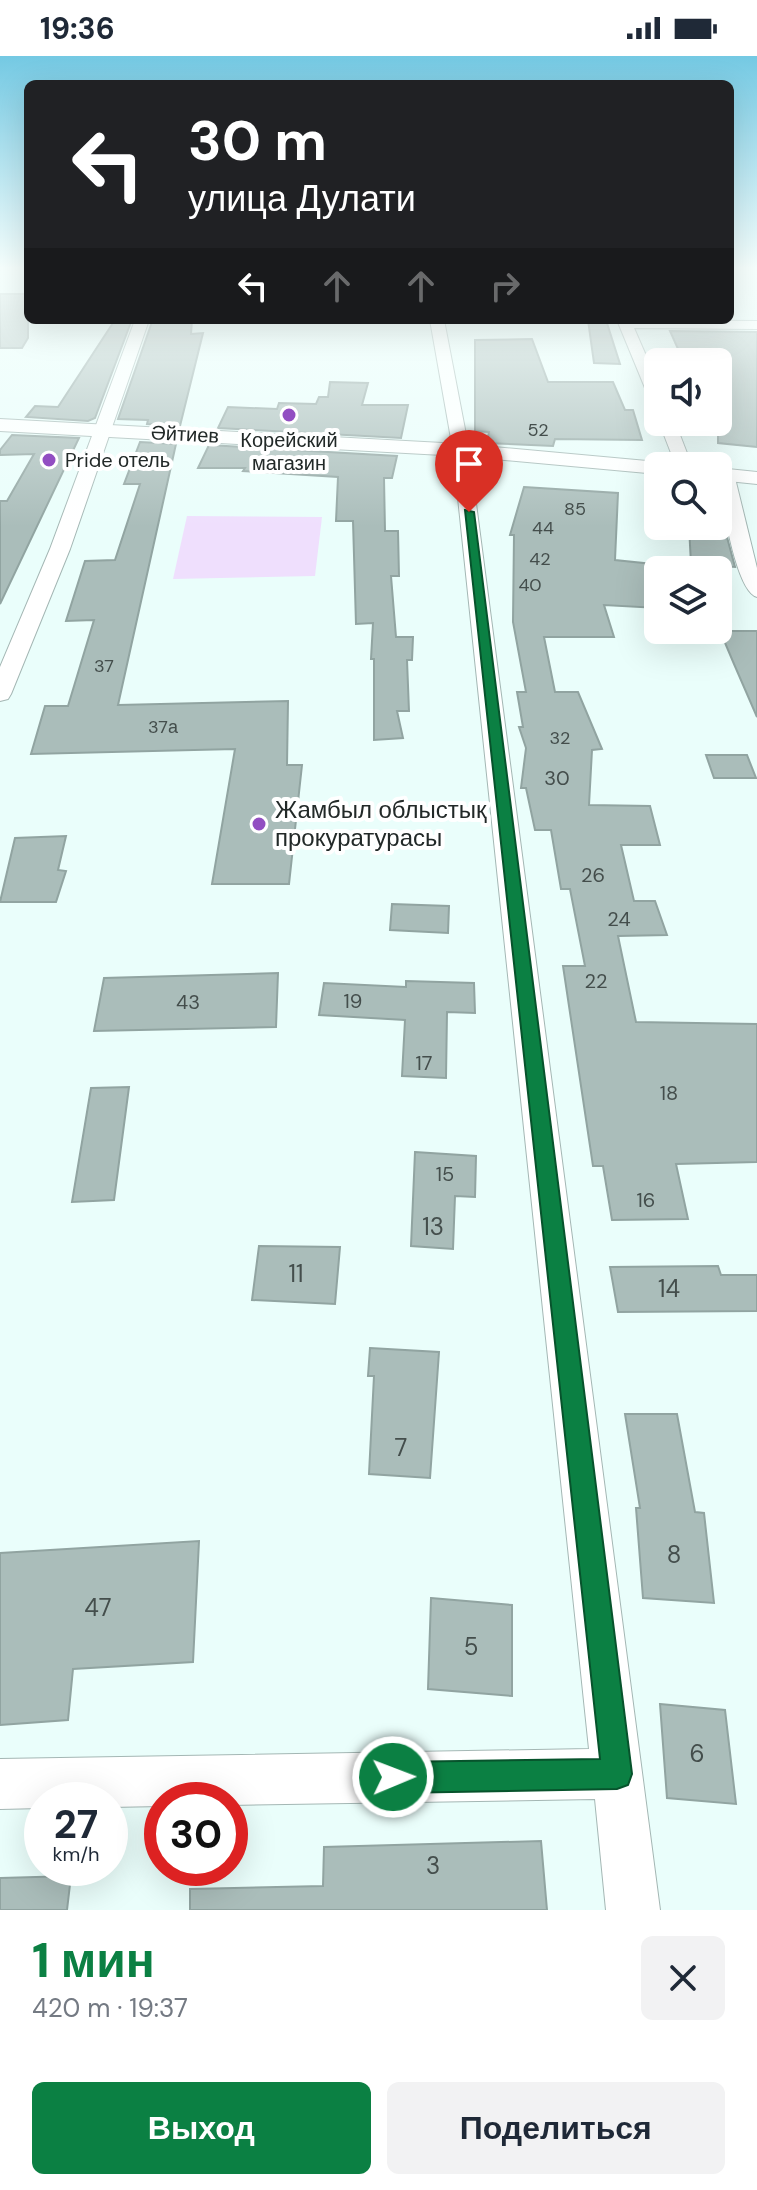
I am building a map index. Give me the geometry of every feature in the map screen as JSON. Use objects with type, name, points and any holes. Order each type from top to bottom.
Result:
[{"type":"street","points":[[0,694],[60,549],[130,354]]},
{"type":"street","points":[[443,354],[461,450],[633,1910]]},
{"type":"street","name":"Әйтиев","points":[[0,425],[461,450],[644,467]]},
{"type":"street","points":[[732,475],[757,478]]},
{"type":"street","points":[[732,505],[757,591]]},
{"type":"street","points":[[0,1784],[617,1774]]},
{"type":"shaded area","points":[[187,516],[322,517],[315,576],[173,579]]},
{"type":"building","points":[[93,354],[119,354],[95,418],[88,421],[26,417],[35,406],[58,407]]},
{"type":"building","points":[[141,354],[198,354],[180,426],[118,419]]},
{"type":"building","points":[[475,354],[537,354],[548,382],[613,382],[625,410],[633,410],[642,440],[555,439],[553,446],[487,443],[489,432],[475,431]]},
{"type":"building","points":[[593,354],[617,354],[620,364],[594,363]]},
{"type":"building","points":[[732,354],[757,354],[757,447],[718,443],[718,436],[732,436]]},
{"type":"building","points":[[330,382],[368,383],[362,405],[408,405],[401,438],[218,428],[228,407],[277,409],[279,403],[316,404],[319,397],[328,397]]},
{"type":"building","points":[[12,435],[79,438],[0,604],[0,501],[7,501],[34,454],[0,455],[0,450]]},
{"type":"building","points":[[140,442],[176,444],[118,705],[288,701],[287,765],[302,765],[289,884],[212,884],[235,749],[31,754],[45,706],[68,706],[94,620],[66,621],[85,561],[115,560],[140,484],[124,484]]},
{"type":"building","points":[[209,445],[397,456],[392,478],[384,478],[385,531],[398,531],[399,576],[391,576],[396,637],[413,637],[412,660],[407,660],[409,711],[397,711],[403,738],[374,740],[373,623],[356,624],[353,521],[336,521],[338,477],[243,471],[245,468],[198,468]]},
{"type":"building","points":[[524,487],[618,493],[615,560],[644,563],[644,607],[604,605],[614,637],[544,637],[555,692],[578,692],[602,749],[592,750],[589,805],[650,806],[660,845],[621,845],[634,901],[655,901],[667,935],[618,936],[636,1022],[757,1024],[757,1162],[676,1164],[688,1219],[612,1220],[603,1166],[593,1166],[563,966],[585,966],[570,889],[561,889],[551,830],[535,830],[526,788],[521,788],[526,748],[519,727],[523,727],[517,692],[526,692],[513,622],[514,535],[510,535]]},
{"type":"building","points":[[690,540],[728,540],[735,567],[732,567],[732,556],[691,556]]},
{"type":"building","points":[[732,631],[757,631],[757,717],[726,644],[732,644]]},
{"type":"building","points":[[706,755],[747,755],[756,778],[714,778]]},
{"type":"building","points":[[66,836],[58,870],[66,871],[56,902],[0,902],[15,838]]},
{"type":"building","points":[[392,904],[449,906],[448,933],[390,930]]},
{"type":"building","points":[[278,973],[276,1027],[94,1031],[104,978]]},
{"type":"building","points":[[406,981],[474,983],[475,1013],[447,1012],[446,1078],[402,1076],[405,1020],[319,1015],[324,983],[406,987]]},
{"type":"building","points":[[129,1087],[114,1200],[72,1202],[91,1088]]},
{"type":"building","points":[[415,1152],[476,1156],[475,1197],[455,1196],[453,1249],[411,1246]]},
{"type":"building","points":[[259,1246],[340,1247],[335,1304],[252,1300]]},
{"type":"building","points":[[718,1266],[721,1275],[757,1275],[757,1311],[618,1312],[610,1267]]},
{"type":"building","points":[[370,1348],[439,1352],[430,1478],[369,1474],[374,1376],[368,1376]]},
{"type":"building","points":[[625,1414],[677,1414],[695,1512],[704,1513],[714,1603],[643,1598],[636,1508],[640,1508]]},
{"type":"building","points":[[199,1541],[193,1662],[73,1669],[68,1720],[0,1725],[0,1553]]},
{"type":"building","points":[[431,1598],[512,1605],[512,1696],[428,1689]]},
{"type":"building","points":[[660,1704],[725,1710],[736,1804],[667,1798]]},
{"type":"building","points":[[541,1841],[547,1910],[190,1910],[190,1889],[323,1886],[324,1847]]},
{"type":"building","points":[[24,1877],[24,1886],[70,1886],[67,1910],[0,1910],[0,1878]]},
{"type":"place","name":"Корейский магазин","points":[[289,415]]},
{"type":"place","name":"Pride отель","points":[[49,460]]},
{"type":"place","name":"Жамбыл облыстық прокуратурасы","points":[[259,824]]},
{"type":"route","points":[[393,1777],[617,1774],[469,512]]}]
